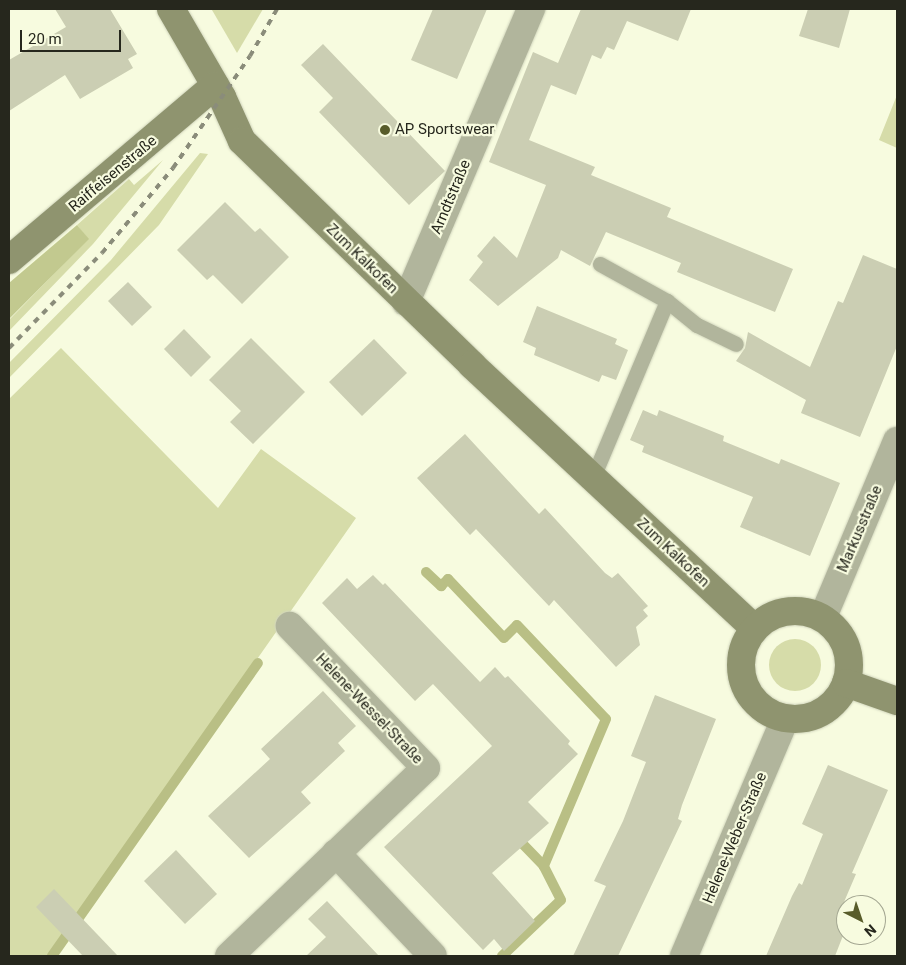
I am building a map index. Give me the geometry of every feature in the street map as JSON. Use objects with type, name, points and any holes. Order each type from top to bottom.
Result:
[{"type":"street","name":"Zum Kalkofen","points":[[172,9],[215,85],[242,141],[406,302],[754,628]]},
{"type":"street","name":"Arndtstraße","points":[[406,302],[531,9]]},
{"type":"street","name":"Raiffeisenstraße","points":[[9,260],[215,85]]},
{"type":"street","name":"Markusstraße","points":[[823,617],[897,441]]},
{"type":"street","points":[[787,610],[806,611],[823,617],[838,630],[847,646],[850,665],[846,683],[836,700],[822,713],[803,719],[785,719],[767,712],[752,699],[743,682],[742,654],[754,628],[769,616],[787,610]]},
{"type":"street","name":"Helene-Wessel-Straße","points":[[229,956],[426,768],[290,626]]},
{"type":"street","points":[[846,683],[897,701]]},
{"type":"street","name":"Helene-Weber-Straße","points":[[684,956],[785,719]]},
{"type":"street","points":[[336,853],[433,956]]},
{"type":"lane","points":[[600,264],[667,301],[697,324],[736,344]]},
{"type":"lane","points":[[593,477],[667,301]]},
{"type":"green space","points":[[263,9],[237,53],[212,10]]},
{"type":"green space","points":[[897,95],[897,148],[879,140]]},
{"type":"green space","points":[[200,153],[208,154],[159,225],[9,378],[9,363],[111,260]]},
{"type":"green space","points":[[163,160],[93,244],[9,331],[9,320],[88,239],[77,225],[129,179],[134,185]]},
{"type":"green space","points":[[77,225],[89,239],[9,319],[9,283]]},
{"type":"green space","points":[[61,348],[218,508],[261,449],[356,518],[49,956],[9,956],[9,399]]},
{"type":"green space","points":[[790,639],[800,639],[810,643],[817,650],[821,665],[817,680],[810,687],[800,691],[790,691],[780,687],[773,680],[769,670],[769,660],[773,650],[780,643]]},
{"type":"building","points":[[55,9],[110,9],[137,54],[128,59],[133,68],[80,99],[65,75],[9,111],[9,60],[66,27]]},
{"type":"building","points":[[433,9],[487,9],[457,79],[411,60]]},
{"type":"building","points":[[581,9],[691,9],[678,41],[627,21],[614,50],[607,47],[601,59],[592,55],[576,95],[551,85],[529,140],[595,167],[591,175],[671,208],[667,217],[793,269],[775,312],[677,272],[681,263],[606,232],[590,266],[561,250],[558,258],[498,306],[469,280],[483,262],[477,256],[494,236],[517,258],[546,185],[489,162],[533,52],[558,63]]},
{"type":"building","points":[[808,9],[850,9],[839,48],[799,36]]},
{"type":"building","points":[[323,44],[445,171],[409,205],[319,112],[333,98],[301,65]]},
{"type":"building","points":[[225,202],[255,232],[260,228],[289,257],[242,304],[213,275],[207,280],[177,250]]},
{"type":"building","points":[[863,255],[897,269],[897,346],[860,437],[801,413],[806,400],[736,361],[745,348],[748,332],[810,367],[838,301],[843,303]]},
{"type":"building","points":[[128,282],[152,307],[132,326],[108,301]]},
{"type":"building","points":[[537,306],[617,339],[615,344],[628,350],[616,380],[602,375],[599,382],[534,355],[536,348],[523,342]]},
{"type":"building","points":[[184,329],[211,357],[191,377],[164,349]]},
{"type":"building","points":[[251,338],[305,392],[253,444],[230,422],[241,411],[209,380]]},
{"type":"building","points":[[374,339],[407,373],[362,416],[329,382]]},
{"type":"building","points":[[643,410],[657,416],[659,410],[724,436],[723,441],[779,464],[781,459],[840,483],[810,556],[740,527],[753,497],[642,452],[644,446],[630,440]]},
{"type":"building","points":[[465,434],[539,514],[545,508],[605,573],[612,578],[618,573],[648,606],[643,610],[648,616],[636,627],[640,645],[616,667],[554,600],[549,606],[476,529],[470,535],[417,478]]},
{"type":"building","points":[[373,575],[383,585],[385,583],[480,682],[495,667],[505,678],[508,676],[570,741],[568,744],[578,754],[528,802],[549,823],[492,873],[535,921],[504,951],[494,939],[483,950],[384,847],[492,746],[433,684],[415,701],[322,603],[347,578],[357,589]]},
{"type":"building","points":[[323,691],[356,726],[338,743],[345,751],[301,792],[311,803],[249,858],[208,816],[270,759],[261,749]]},
{"type":"building","points":[[655,695],[716,719],[682,805],[678,819],[682,821],[618,956],[573,956],[606,886],[594,881],[623,821],[646,762],[631,756]]},
{"type":"building","points":[[828,765],[888,790],[852,873],[856,874],[847,895],[836,895],[836,945],[839,945],[835,956],[766,956],[792,896],[799,883],[802,885],[823,834],[802,824]]},
{"type":"building","points":[[176,850],[217,894],[185,924],[144,881]]},
{"type":"building","points":[[54,889],[118,956],[83,956],[36,907]]},
{"type":"building","points":[[327,901],[379,956],[306,956],[326,937],[308,919]]},
{"type":"waterway","points":[[426,572],[441,586],[448,579],[504,638],[517,625],[606,719],[544,866]]},
{"type":"waterway","points":[[52,956],[258,663]]},
{"type":"waterway","points":[[502,956],[561,900],[544,866],[516,837]]},
{"type":"railway","points":[[9,348],[102,253],[173,168],[250,56],[277,9]]},
{"type":"place","name":"AP Sportswear","points":[[385,130]]}]
